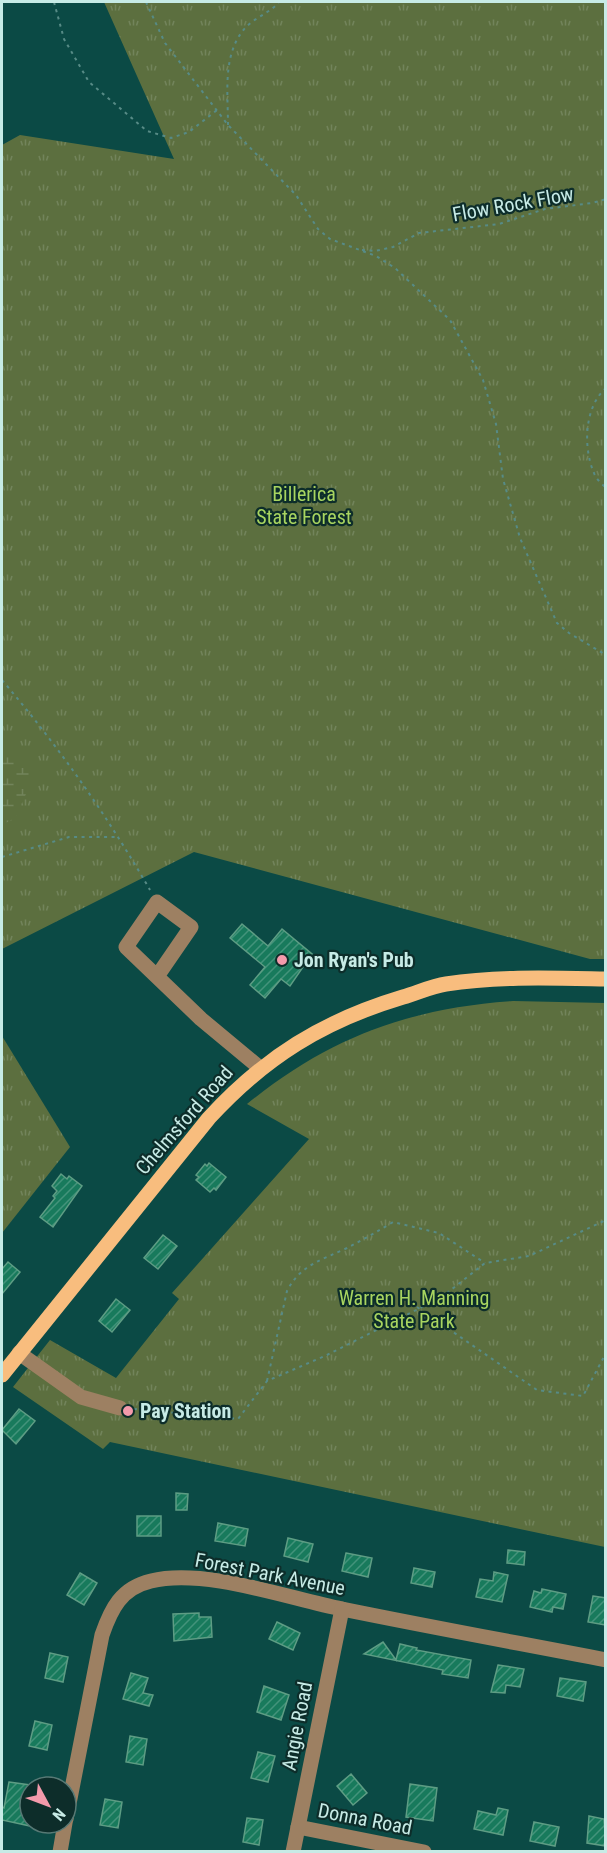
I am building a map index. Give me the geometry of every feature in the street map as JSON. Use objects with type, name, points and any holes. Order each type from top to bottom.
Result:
[{"type":"main road","name":"Chelmsford Road","points":[[2,1375],[209,1118],[260,1068],[333,1022],[372,1006],[444,984],[513,977],[606,979]]},
{"type":"street","points":[[158,975],[191,927],[157,902],[126,947],[158,975],[201,1019],[260,1068]]},
{"type":"street","points":[[19,1353],[81,1397],[120,1408]]},
{"type":"street","name":"Forest Park Avenue","points":[[75,1775],[102,1635],[111,1609],[121,1596],[150,1581],[196,1577],[342,1609],[606,1660]]},
{"type":"street","name":"Angie Road","points":[[293,1851],[342,1609]]},
{"type":"street","name":"Donna Road","points":[[298,1827],[424,1851]]},
{"type":"street","name":"Forest Park Avenue","points":[[60,1851],[63,1835]]},
{"type":"path","points":[[54,2],[64,39],[89,82],[147,132],[171,138],[189,132],[217,110]]},
{"type":"path","points":[[146,2],[165,43],[228,125],[296,195],[318,229],[330,239],[357,249],[395,268],[450,320],[483,380],[496,424],[503,478],[520,538],[557,623],[606,656]]},
{"type":"path","points":[[228,125],[228,70],[232,50],[246,27],[279,2]]},
{"type":"path","name":"Flow Rock Flow","points":[[357,249],[375,251],[393,247],[418,233],[499,224],[545,209],[606,199]]},
{"type":"path","points":[[606,388],[589,417],[588,445],[594,475],[606,488]]},
{"type":"path","points":[[2,680],[53,740],[119,837],[157,902]]},
{"type":"path","points":[[2,857],[69,837],[119,837]]},
{"type":"path","points":[[267,1381],[327,1354],[417,1307],[442,1297],[484,1263],[529,1256],[606,1220]]},
{"type":"path","points":[[120,1408],[238,1419],[267,1381],[287,1291],[293,1278],[314,1261],[344,1249],[393,1222],[439,1233],[484,1263]]},
{"type":"path","points":[[417,1307],[537,1390],[583,1396],[606,1353]]},
{"type":"green space","name":"Billerica State Forest","points":[[104,2],[605,2],[605,959],[590,959],[194,852],[2,949],[2,145],[20,135],[174,159]]},
{"type":"green space","points":[[2,743],[36,772],[15,818],[2,825]]},
{"type":"green space","name":"Warren H. Manning State Park","points":[[513,1001],[605,1003],[605,1547],[110,1442],[103,1449],[13,1387],[50,1340],[116,1378],[179,1299],[172,1293],[309,1139],[247,1104],[308,1061],[371,1030],[439,1011]]},
{"type":"green space","points":[[2,1036],[70,1147],[2,1233]]},
{"type":"building","name":"Jon Ryan's Pub","points":[[242,924],[268,946],[282,929],[312,954],[290,986],[281,979],[265,998],[250,985],[265,967],[230,938]]},
{"type":"building","points":[[209,1163],[226,1177],[216,1190],[214,1188],[210,1192],[196,1180],[199,1177],[196,1175],[205,1164],[207,1166]]},
{"type":"building","points":[[61,1174],[67,1179],[69,1176],[82,1186],[53,1227],[40,1217],[55,1198],[53,1196],[57,1191],[52,1186]]},
{"type":"building","points":[[163,1235],[177,1246],[158,1269],[144,1258]]},
{"type":"building","points":[[8,1262],[20,1272],[2,1294],[2,1269]]},
{"type":"building","points":[[116,1299],[130,1310],[112,1332],[99,1321]]},
{"type":"building","points":[[19,1409],[35,1421],[16,1444],[2,1430]]},
{"type":"building","points":[[176,1493],[188,1494],[187,1510],[176,1510]]},
{"type":"building","points":[[137,1516],[161,1516],[161,1536],[137,1536]]},
{"type":"building","points":[[218,1523],[248,1529],[245,1546],[215,1541]]},
{"type":"building","points":[[288,1538],[313,1544],[308,1562],[284,1556]]},
{"type":"building","points":[[508,1550],[525,1552],[524,1565],[507,1563]]},
{"type":"building","points":[[346,1553],[372,1558],[368,1577],[342,1571]]},
{"type":"building","points":[[414,1568],[435,1572],[432,1587],[411,1583]]},
{"type":"building","points":[[494,1572],[508,1575],[502,1602],[476,1597],[480,1579],[493,1581]]},
{"type":"building","points":[[80,1573],[97,1583],[84,1605],[67,1595]]},
{"type":"building","points":[[542,1589],[566,1594],[563,1609],[553,1607],[552,1612],[530,1607],[534,1591],[541,1593]]},
{"type":"building","points":[[593,1596],[606,1598],[606,1625],[588,1622]]},
{"type":"building","points":[[199,1613],[199,1617],[211,1617],[212,1637],[174,1641],[173,1614]]},
{"type":"building","points":[[277,1622],[300,1633],[293,1650],[269,1639]]},
{"type":"building","points":[[383,1642],[396,1660],[400,1644],[417,1648],[416,1650],[471,1660],[468,1678],[442,1674],[443,1670],[364,1654]]},
{"type":"building","points":[[50,1653],[68,1657],[63,1682],[45,1678]]},
{"type":"building","points":[[498,1665],[524,1669],[520,1687],[506,1685],[505,1693],[491,1692]]},
{"type":"building","points":[[131,1673],[148,1678],[143,1693],[153,1695],[149,1706],[123,1699]]},
{"type":"building","points":[[560,1678],[586,1682],[583,1701],[557,1696]]},
{"type":"building","points":[[264,1686],[289,1695],[281,1720],[257,1712]]},
{"type":"building","points":[[35,1721],[52,1725],[47,1750],[29,1746]]},
{"type":"building","points":[[130,1736],[147,1739],[143,1765],[126,1762]]},
{"type":"building","points":[[258,1752],[275,1756],[268,1782],[251,1778]]},
{"type":"building","points":[[351,1774],[367,1793],[353,1805],[337,1786]]},
{"type":"building","points":[[9,1782],[18,1783],[18,1823],[2,1820],[2,1807],[4,1808]]},
{"type":"building","points":[[410,1784],[437,1788],[433,1821],[406,1817]]},
{"type":"building","points":[[105,1799],[122,1802],[118,1828],[100,1825]]},
{"type":"building","points":[[498,1808],[508,1810],[503,1835],[474,1829],[478,1811],[496,1815]]},
{"type":"building","points":[[589,1816],[604,1819],[606,1846],[587,1843]]},
{"type":"building","points":[[247,1818],[263,1820],[259,1845],[243,1842]]},
{"type":"building","points":[[534,1822],[559,1827],[555,1846],[530,1841]]},
{"type":"place","name":"Jon Ryan's Pub","points":[[282,960]]},
{"type":"place","name":"Pay Station","points":[[128,1411]]}]
